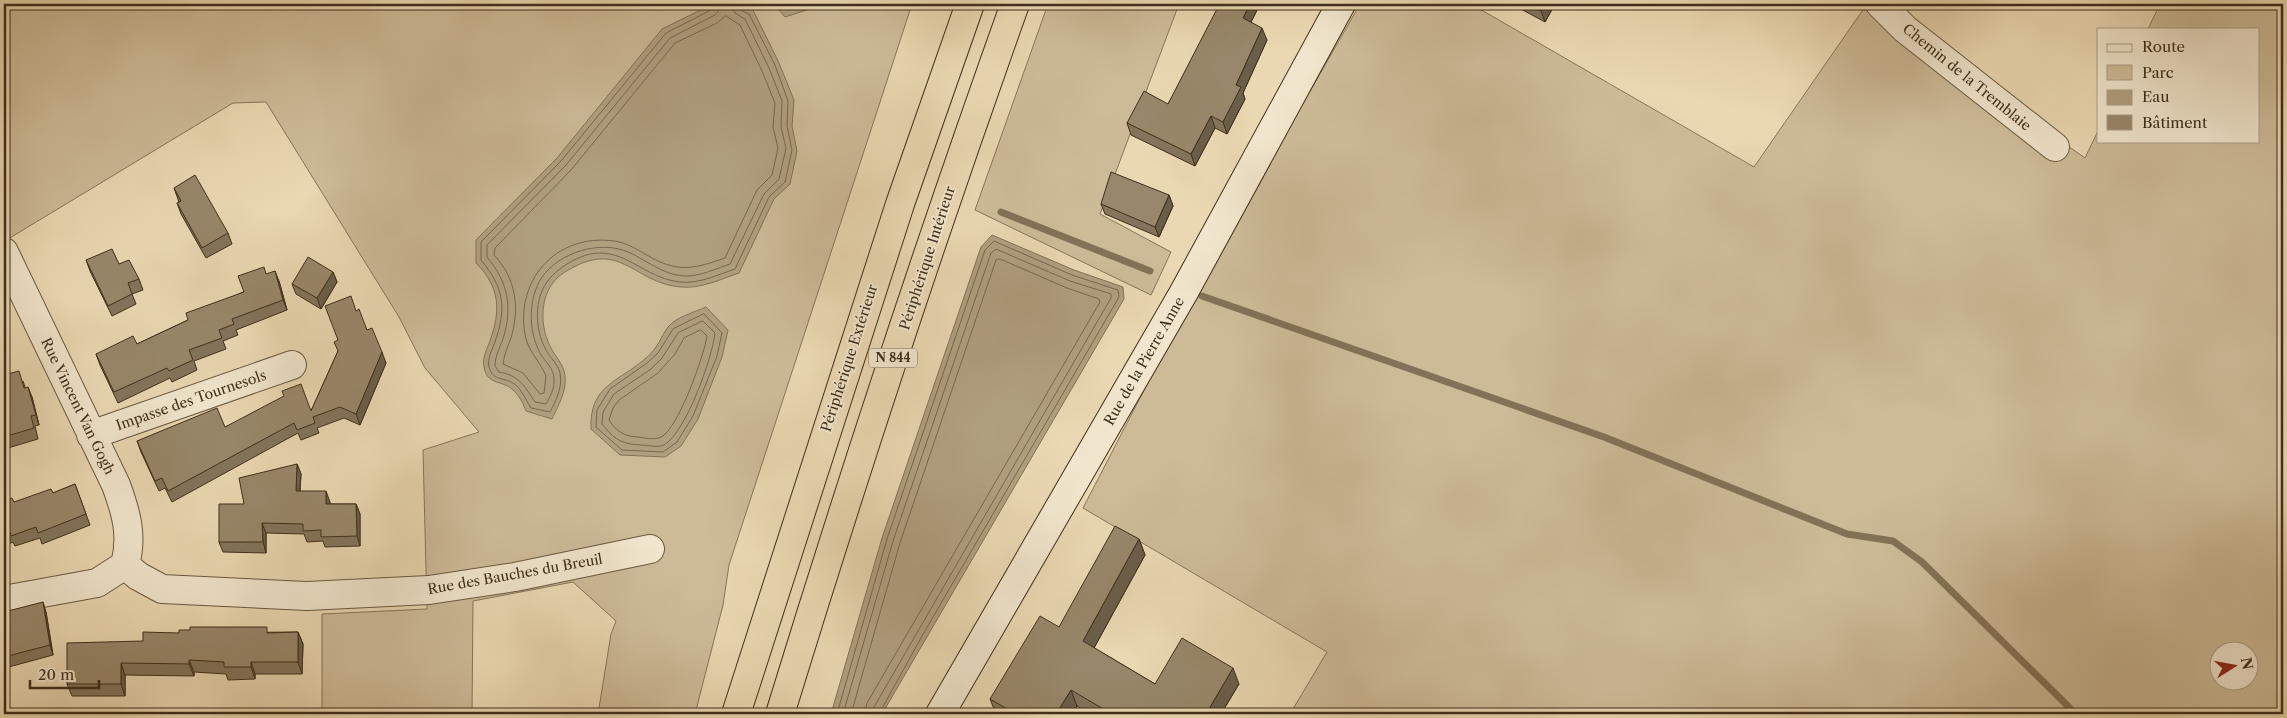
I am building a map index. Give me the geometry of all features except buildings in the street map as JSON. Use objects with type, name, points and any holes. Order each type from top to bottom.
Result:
[{"type":"highway","name":"Périphérique Extérieur","points":[[736,714],[879,268],[970,4]]},
{"type":"highway","name":"Périphérique Intérieur","points":[[780,714],[867,435],[958,164],[1015,4]]},
{"type":"street","name":"Rue de la Pierre Anne","points":[[940,714],[1184,292],[1341,4]]},
{"type":"street","name":"Chemin de la Tremblaie","points":[[1880,4],[1905,29],[2055,147]]},
{"type":"street","name":"Rue Vincent Van Gogh","points":[[4,252],[116,484],[125,510],[130,537],[125,566]]},
{"type":"street","name":"Impasse des Tournesols","points":[[91,434],[292,365]]},
{"type":"street","name":"Rue des Bauches du Breuil","points":[[125,566],[138,576],[162,588],[307,596],[430,590],[514,577],[650,549]]},
{"type":"street","points":[[4,600],[97,583],[125,566]]},
{"type":"green space","points":[[4,4],[912,4],[729,565],[723,605],[695,714],[598,714],[611,634],[616,621],[573,582],[473,601],[472,714],[322,714],[322,614],[427,609],[423,450],[479,432],[425,368],[399,317],[266,102],[233,103],[8,239],[27,282],[4,288]]},
{"type":"green space","points":[[1048,4],[1179,4],[1100,214],[1171,252],[1151,295],[975,210]]},
{"type":"green space","points":[[1360,4],[1471,4],[1754,167],[1867,4],[2085,158],[2097,133],[2097,142],[2260,142],[2260,28],[2148,28],[2160,4],[2283,4],[2283,714],[1290,714],[1327,652],[1083,508],[1196,290]]},
{"type":"water","points":[[713,4],[734,4],[752,8],[779,63],[794,100],[792,126],[797,151],[790,184],[774,199],[739,273],[703,285],[681,287],[664,284],[613,260],[600,259],[584,262],[565,272],[550,287],[546,296],[543,316],[546,337],[564,372],[565,387],[562,398],[552,419],[526,411],[514,391],[508,386],[488,377],[484,367],[485,354],[494,330],[497,309],[494,290],[490,281],[476,263],[476,240],[557,158],[662,29]]},
{"type":"water","points":[[774,4],[817,4],[813,8],[785,17]]},
{"type":"water","points":[[992,235],[1074,270],[1123,287],[1124,299],[882,714],[831,714],[882,538],[981,247]]},
{"type":"water","points":[[706,307],[728,330],[722,357],[698,419],[681,446],[665,457],[620,455],[591,429],[592,414],[600,394],[616,379],[650,354],[671,323]]},
{"type":"waterway","points":[[1001,212],[1150,271]]},
{"type":"waterway","points":[[1202,296],[1604,437],[1847,534],[1893,541],[1922,562],[2076,714]]}]
